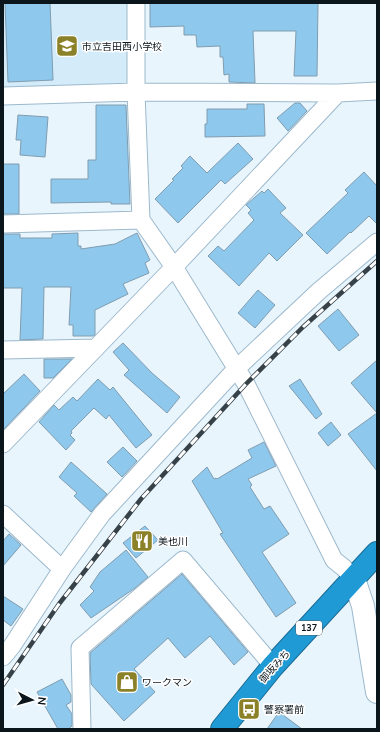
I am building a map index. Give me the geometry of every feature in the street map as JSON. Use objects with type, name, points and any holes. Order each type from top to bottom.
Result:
[{"type":"highway","name":"御坂みち","points":[[222,729],[273,666],[377,553]]},
{"type":"street","points":[[136,3],[136,92],[141,220],[174,267],[246,384],[334,560],[354,579],[363,606],[377,692]]},
{"type":"street","points":[[3,96],[136,92],[377,91]]},
{"type":"street","points":[[3,444],[174,267],[338,92]]},
{"type":"street","points":[[3,224],[141,220]]},
{"type":"street","points":[[6,647],[102,514],[236,369],[319,291],[377,242]]},
{"type":"street","points":[[3,350],[96,348]]},
{"type":"street","points":[[3,514],[62,569]]},
{"type":"street","points":[[82,729],[80,648],[183,560],[273,666]]},
{"type":"shaded area","name":"市立吉田西小学校","points":[[3,3],[129,3],[132,88],[3,89]]},
{"type":"building","points":[[5,3],[50,3],[53,80],[8,82]]},
{"type":"building","points":[[150,3],[318,3],[317,76],[294,76],[296,31],[253,31],[255,83],[229,82],[229,74],[224,75],[223,57],[220,57],[220,46],[197,47],[196,35],[184,35],[184,26],[150,27]]},
{"type":"building","points":[[295,103],[300,103],[307,111],[288,131],[277,118]]},
{"type":"building","points":[[247,104],[264,104],[265,136],[205,137],[207,109],[247,109]]},
{"type":"building","points":[[96,105],[126,105],[130,204],[111,204],[111,202],[51,203],[51,179],[88,179],[88,160],[96,160]]},
{"type":"building","points":[[18,115],[48,117],[45,157],[20,155],[21,140],[16,140]]},
{"type":"building","points":[[238,143],[253,159],[225,184],[221,180],[178,223],[155,199],[174,180],[172,179],[183,168],[181,166],[190,156],[207,173]]},
{"type":"building","points":[[3,164],[19,164],[19,214],[3,214]]},
{"type":"building","points":[[364,172],[377,186],[377,224],[369,216],[327,254],[306,233],[348,193],[345,190]]},
{"type":"building","points":[[268,189],[286,208],[280,213],[303,235],[277,261],[269,253],[239,286],[208,256],[218,246],[224,251],[254,220],[248,213],[251,210],[246,205],[262,191],[264,193]]},
{"type":"building","points":[[78,233],[78,246],[81,246],[81,249],[115,244],[137,233],[150,260],[145,263],[149,273],[123,284],[128,294],[95,310],[95,335],[93,336],[73,336],[73,325],[69,325],[71,287],[44,287],[43,339],[20,340],[22,288],[3,288],[3,234],[20,234],[20,238],[52,238],[52,234]]},
{"type":"building","points":[[258,290],[275,305],[255,328],[238,313]]},
{"type":"building","points":[[338,309],[359,335],[339,351],[318,326]]},
{"type":"building","points":[[123,343],[152,373],[180,397],[167,413],[124,375],[129,370],[113,352]]},
{"type":"building","points":[[44,359],[72,359],[53,378],[44,378]]},
{"type":"building","points":[[377,360],[377,413],[351,383]]},
{"type":"building","points":[[24,374],[40,391],[3,430],[3,394]]},
{"type":"building","points":[[98,379],[110,390],[113,387],[152,435],[136,448],[109,415],[106,419],[94,408],[71,431],[72,433],[70,435],[75,440],[66,450],[39,422],[54,405],[59,410],[73,397],[77,401]]},
{"type":"building","points":[[300,379],[322,414],[316,419],[289,386]]},
{"type":"building","points":[[377,413],[377,471],[348,434]]},
{"type":"building","points":[[331,422],[341,435],[328,446],[318,433]]},
{"type":"building","points":[[264,442],[276,466],[248,479],[252,485],[250,487],[264,509],[270,506],[289,534],[262,552],[296,603],[276,617],[220,534],[223,533],[192,481],[207,467],[214,479],[217,479],[252,458],[248,450]]},
{"type":"building","points":[[123,447],[137,461],[122,477],[107,462]]},
{"type":"building","points":[[71,462],[107,494],[91,512],[74,496],[77,493],[59,477]]},
{"type":"building","points":[[145,526],[158,540],[136,558],[123,543]]},
{"type":"building","points":[[9,534],[21,545],[3,566],[3,541]]},
{"type":"building","points":[[126,550],[148,577],[135,588],[91,618],[80,605],[94,591],[90,587],[100,572]]},
{"type":"building","points":[[182,574],[248,652],[234,665],[210,636],[185,658],[168,638],[134,669],[155,692],[124,721],[91,684],[90,653]]},
{"type":"building","points":[[3,596],[23,609],[11,626],[3,620]]},
{"type":"building","points":[[62,679],[71,695],[71,702],[66,705],[72,714],[72,726],[68,729],[58,729],[37,692]]},
{"type":"building","points":[[279,712],[302,729],[267,729]]},
{"type":"railway","points":[[3,685],[59,604],[141,499],[246,384],[303,327],[377,261]]},
{"type":"place","name":"市立吉田西小学校","points":[[67,46]]},
{"type":"place","name":"美也川","points":[[142,541]]},
{"type":"place","name":"ワークマン","points":[[127,682]]},
{"type":"place","name":"警察署前","points":[[249,709]]}]
